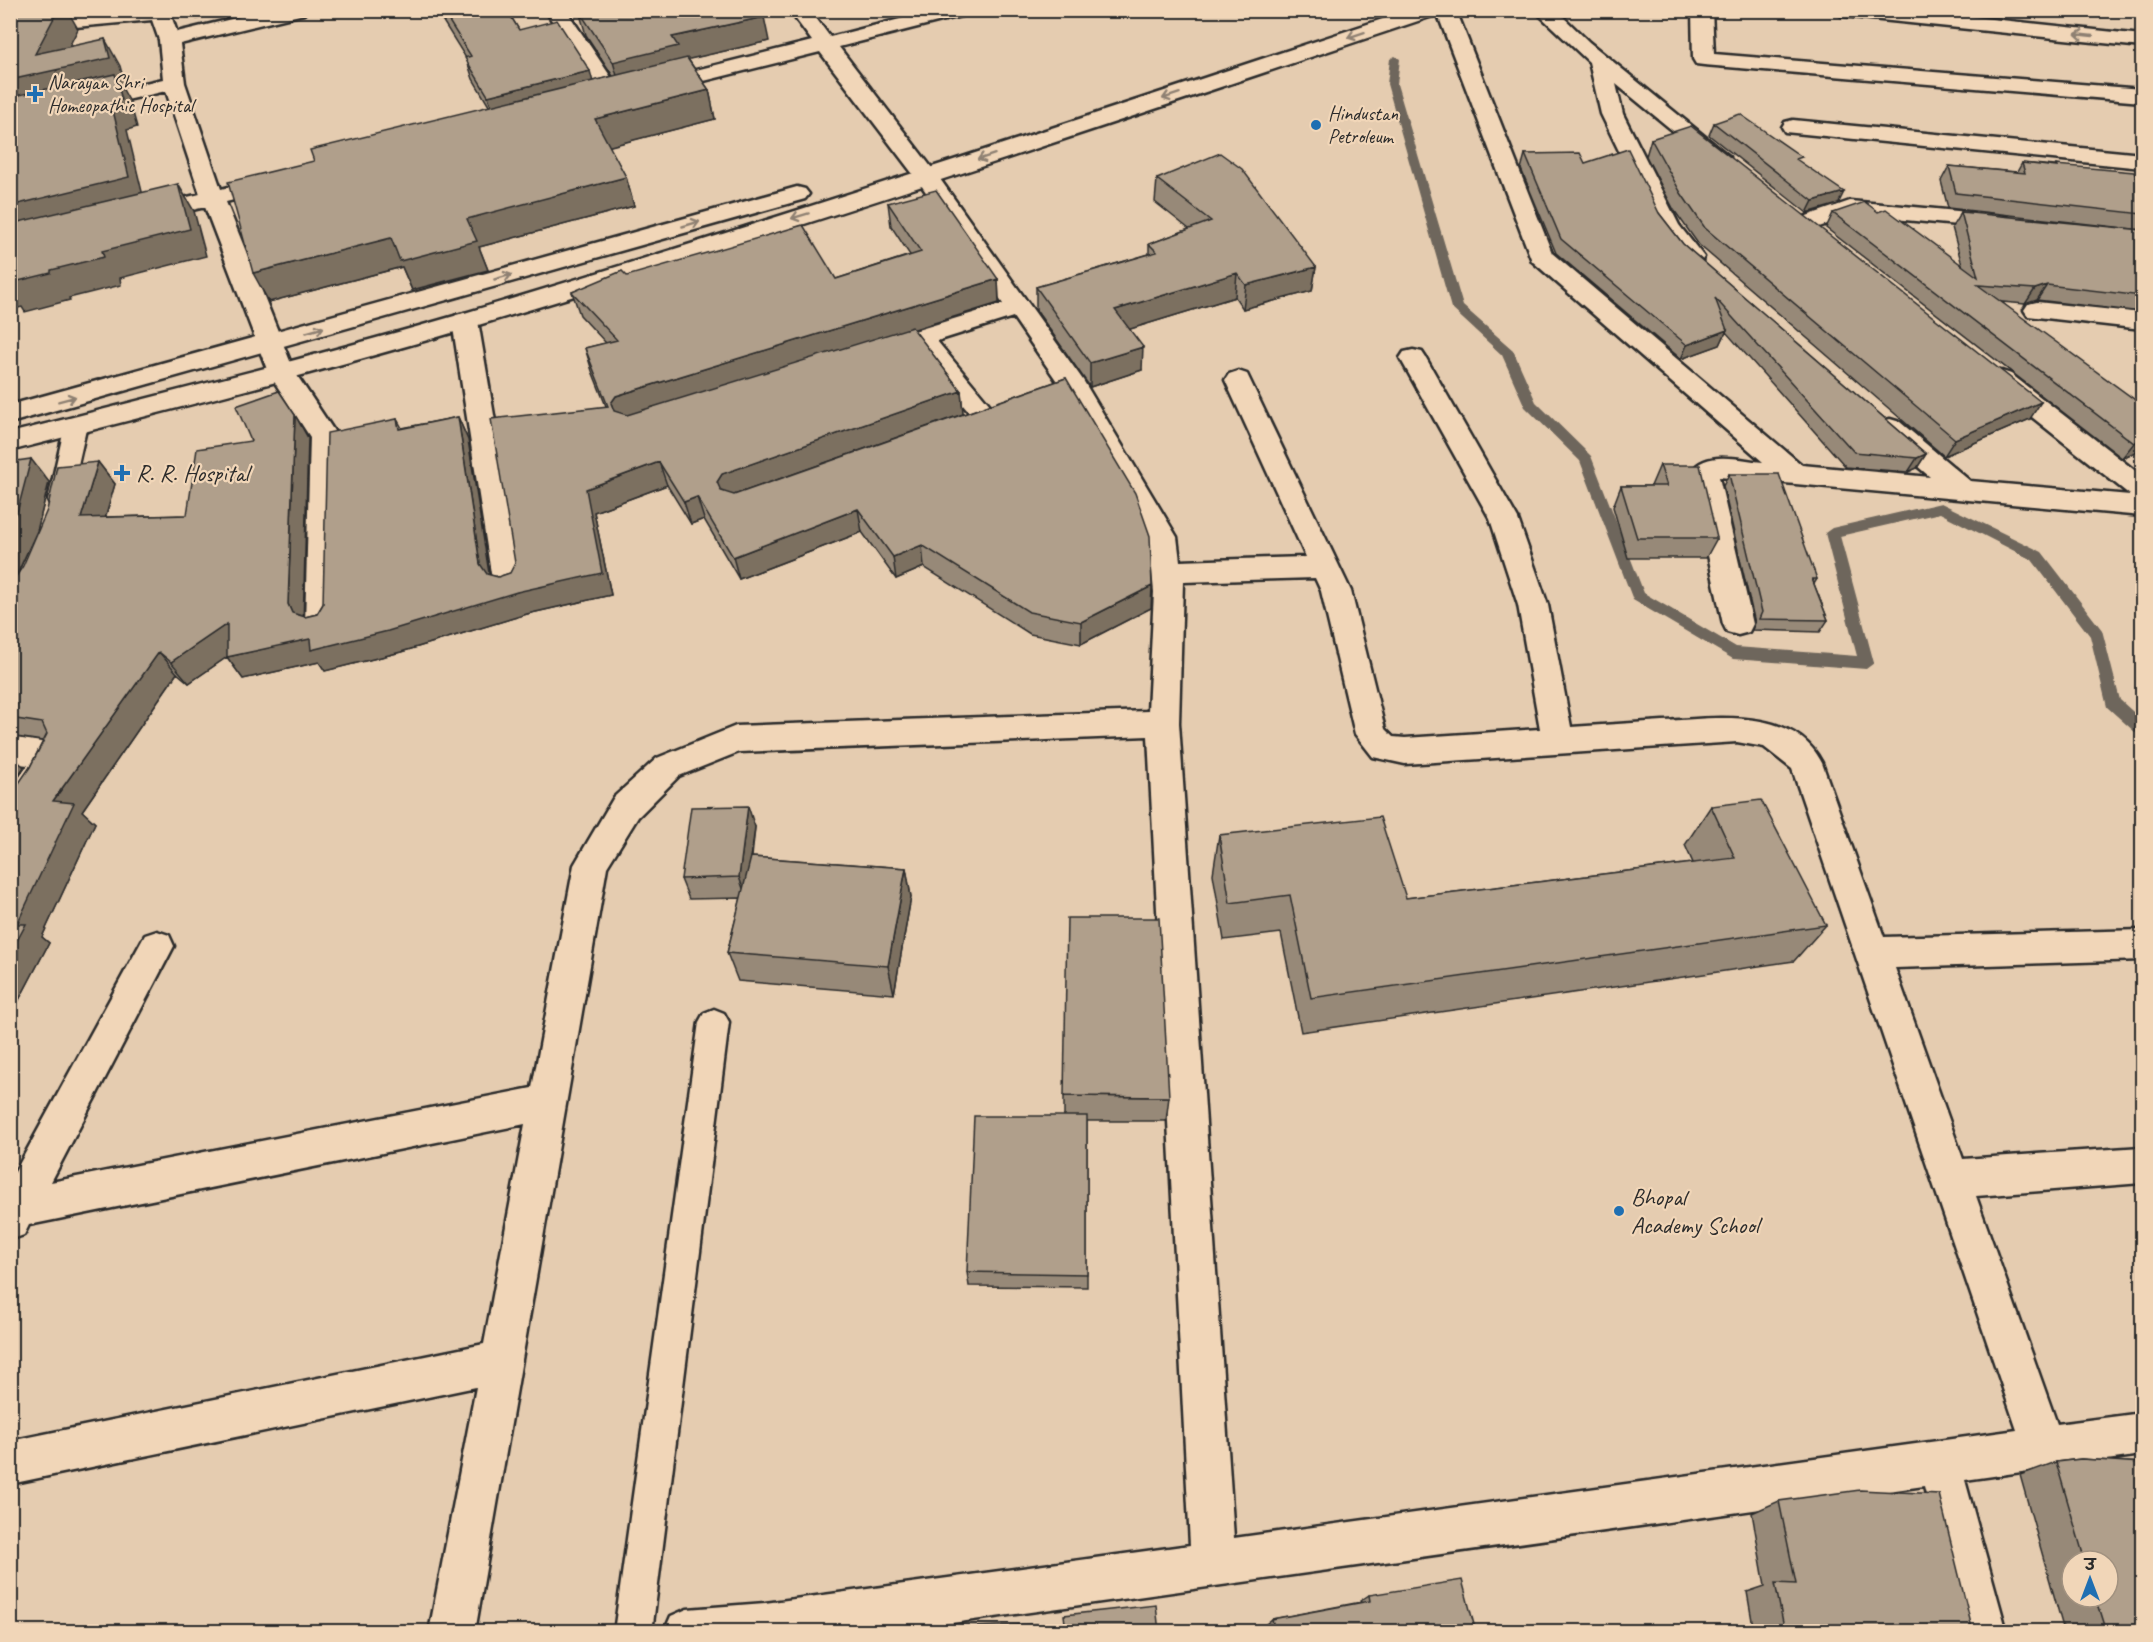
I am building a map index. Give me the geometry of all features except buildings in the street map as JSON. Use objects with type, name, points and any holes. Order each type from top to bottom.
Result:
[{"type":"street","points":[[169,40],[297,10]]},
{"type":"street","points":[[555,10],[614,98]]},
{"type":"street","points":[[799,10],[920,167],[1019,307],[1063,390],[1163,537],[1169,572],[1163,723],[1213,1563]]},
{"type":"street","points":[[591,103],[962,10]]},
{"type":"street","points":[[10,442],[281,372],[465,321],[920,167],[1368,10]]},
{"type":"street","points":[[10,414],[820,188],[920,167],[1432,10]]},
{"type":"street","points":[[1446,10],[1541,255],[1793,472]]},
{"type":"street","points":[[1544,10],[1599,60],[1738,173]]},
{"type":"street","points":[[1702,10],[1704,59],[2142,96]]},
{"type":"street","points":[[1842,10],[2142,40]]},
{"type":"street","points":[[2017,10],[2142,22]]},
{"type":"street","points":[[10,27],[160,12],[169,40],[174,83],[213,198],[281,372],[324,437],[320,626]]},
{"type":"street","points":[[1599,60],[1612,114],[1668,227],[1688,252],[1714,275]]},
{"type":"street","points":[[10,120],[174,83]]},
{"type":"street","points":[[1794,127],[2142,161]]},
{"type":"street","points":[[123,220],[294,178]]},
{"type":"street","points":[[1803,225],[1850,208],[2023,225]]},
{"type":"street","points":[[855,358],[1019,307]]},
{"type":"street","points":[[2037,310],[2142,321]]},
{"type":"street","points":[[465,321],[508,586]]},
{"type":"street","points":[[921,338],[987,418]]},
{"type":"street","points":[[1413,358],[1504,519],[1533,605],[1558,741]]},
{"type":"street","points":[[1982,365],[2140,506]]},
{"type":"street","points":[[1238,380],[1336,591],[1371,734],[1384,748],[1405,751],[1737,729],[1772,735],[1790,746],[1806,763],[2044,1447]]},
{"type":"street","points":[[1873,413],[1962,489]]},
{"type":"street","points":[[1738,624],[1704,473],[1713,467],[1793,472],[2140,506]]},
{"type":"street","points":[[1169,572],[1326,567]]},
{"type":"street","points":[[452,1632],[591,865],[626,807],[668,767],[736,739],[1163,723]]},
{"type":"street","points":[[10,750],[49,754],[36,781],[10,818]]},
{"type":"street","points":[[1871,953],[2142,945]]},
{"type":"street","points":[[14,1214],[157,946]]},
{"type":"street","points":[[14,1214],[548,1102]]},
{"type":"street","points":[[1950,1179],[2142,1164]]},
{"type":"street","points":[[10,1463],[501,1361]]},
{"type":"street","points":[[687,1632],[764,1629],[1213,1563],[2142,1434]]},
{"type":"street","points":[[1938,1462],[1984,1632]]},
{"type":"lane","points":[[54,522],[76,425]]},
{"type":"lane","points":[[633,1632],[714,1022]]},
{"type":"waterway","points":[[1395,59],[1392,84],[1457,308],[1508,353],[1530,404],[1586,459],[1638,596],[1733,653],[1866,663],[1832,533],[1941,508],[2037,556],[2097,634],[2113,703],[2142,729]]},
{"type":"place","name":"Narayan Shri Homeopathic Hospital","points":[[35,94]]},
{"type":"place","name":"Hindustan Petroleum","points":[[1316,125]]},
{"type":"place","name":"R. R. Hospital","points":[[122,473]]},
{"type":"place","name":"Bhopal Academy School","points":[[1619,1211]]}]
